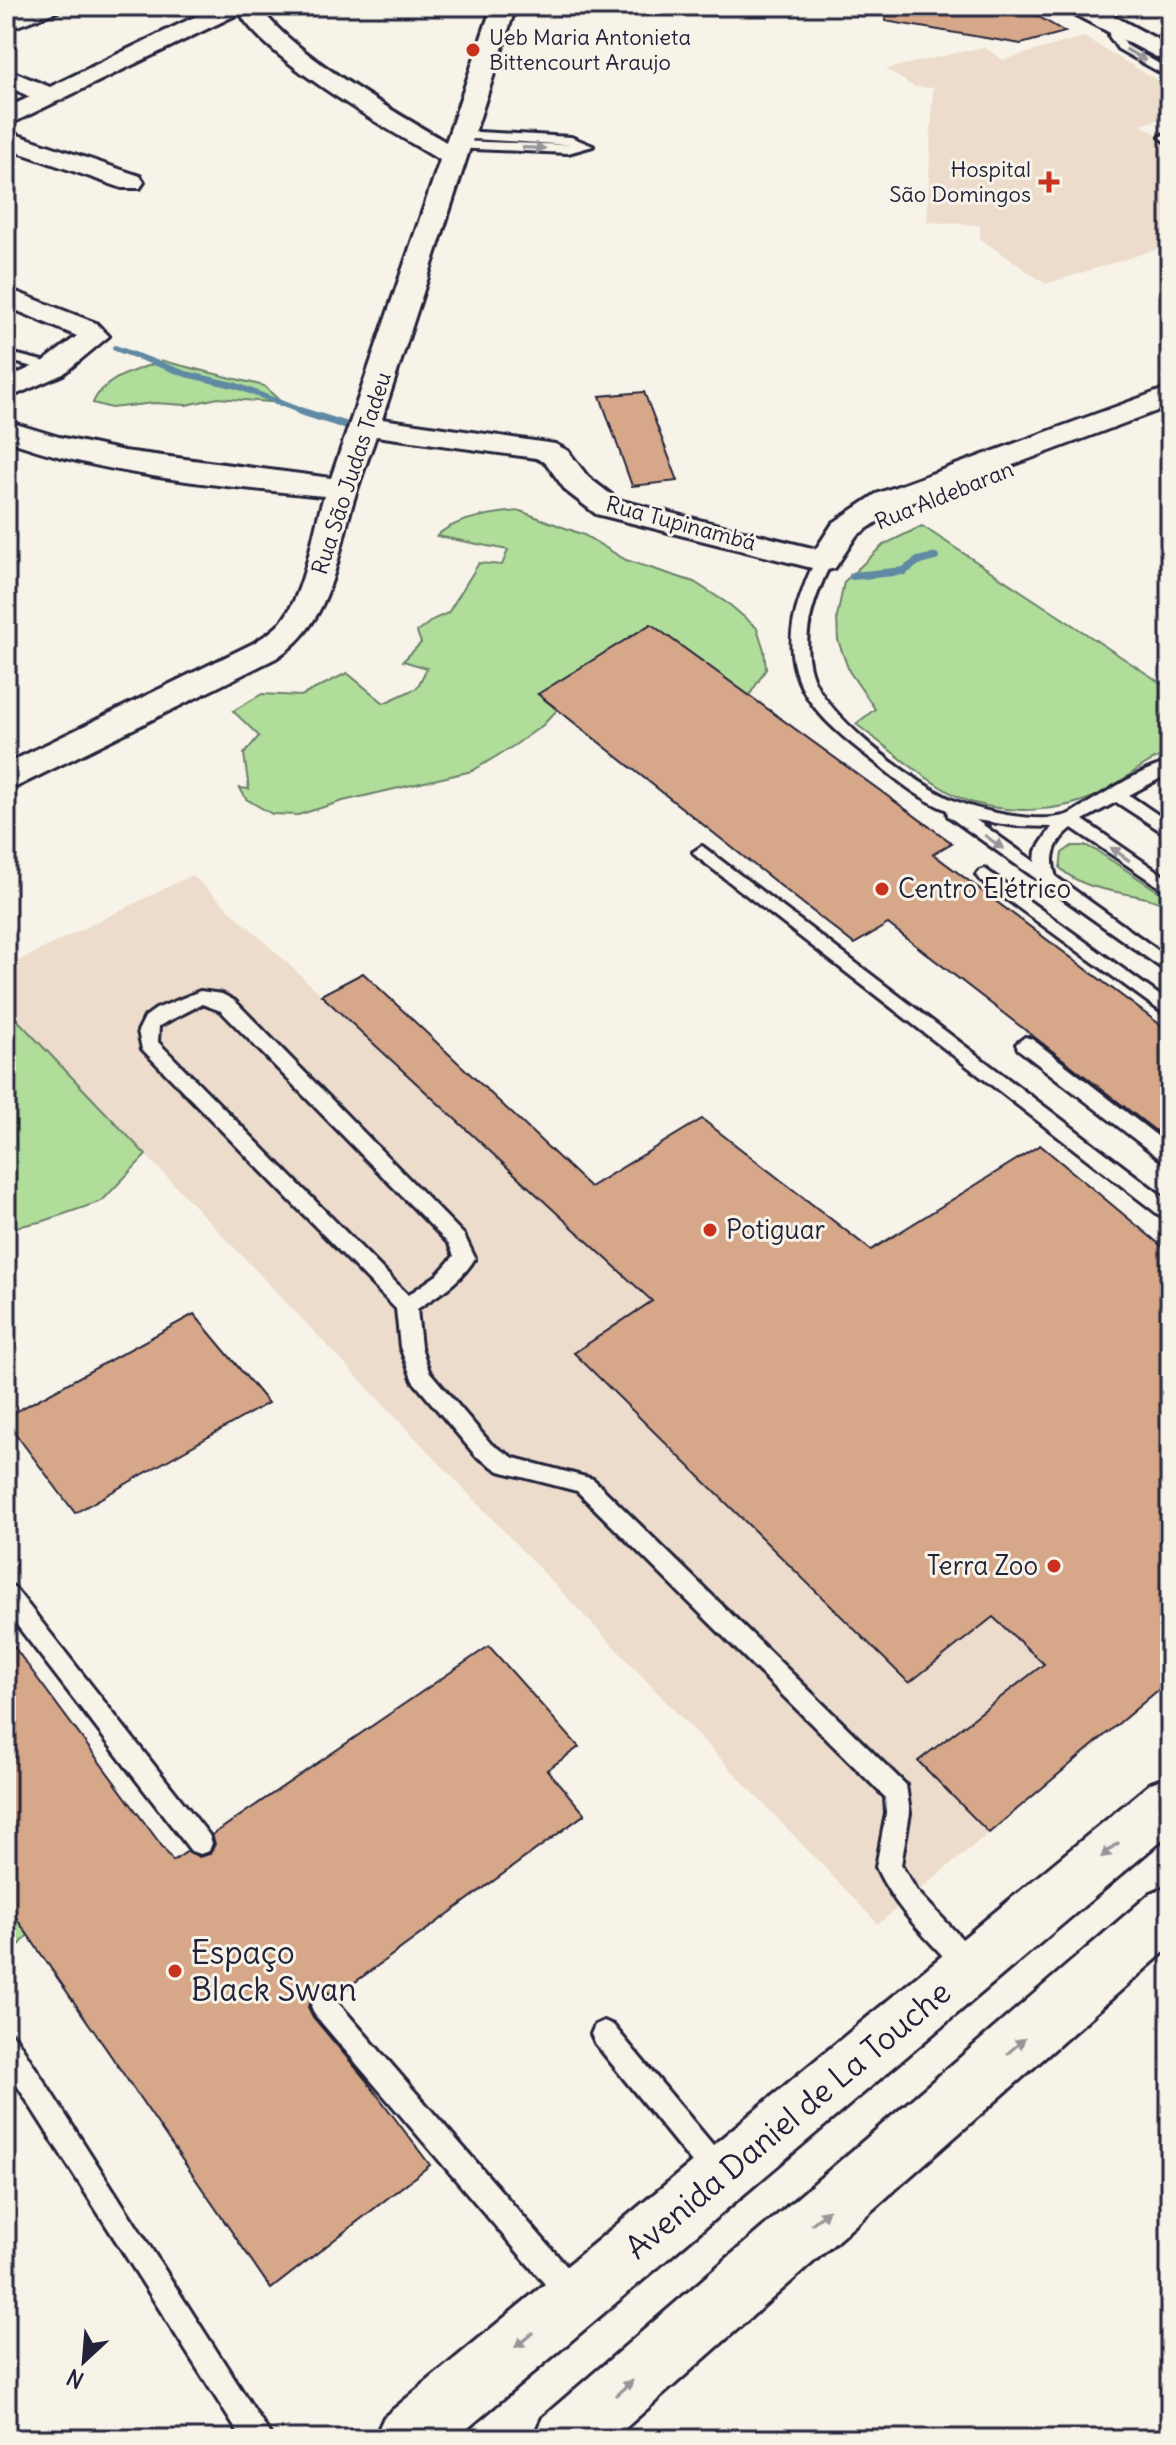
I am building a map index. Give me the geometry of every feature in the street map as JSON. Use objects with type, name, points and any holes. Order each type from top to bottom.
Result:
[{"type":"main road","points":[[6,23],[49,6]]},
{"type":"main road","points":[[1077,6],[1170,34]]},
{"type":"main road","points":[[1118,16],[1170,56]]},
{"type":"main road","name":"Avenida Daniel de La Touche","points":[[406,2439],[1170,1800]]},
{"type":"main road","points":[[565,2439],[1170,1911]]},
{"type":"street","points":[[6,118],[235,6]]},
{"type":"street","points":[[248,6],[253,20],[281,43],[409,131],[456,145]]},
{"type":"street","name":"Rua São Judas Tadeu","points":[[6,778],[264,651],[283,638],[303,614],[342,488],[368,426],[456,145],[504,6]]},
{"type":"street","points":[[6,76],[49,96]]},
{"type":"street","points":[[6,139],[131,182]]},
{"type":"street","points":[[6,296],[86,329],[95,336],[53,368],[6,390]]},
{"type":"street","name":"Rua Aldebaran","points":[[824,561],[844,530],[887,501],[1170,396]]},
{"type":"street","name":"Rua Aldebaran","points":[[824,561],[865,528],[901,508],[1170,411]]},
{"type":"street","name":"Rua Tupinambá","points":[[368,426],[544,450],[557,457],[577,484],[607,507],[824,561]]},
{"type":"street","points":[[6,430],[35,441],[191,472],[342,488]]},
{"type":"street","points":[[6,462],[35,441]]},
{"type":"lane","points":[[1118,16],[1115,36],[1122,47],[1170,75]]},
{"type":"lane","points":[[1170,134],[1166,137],[1170,141]]},
{"type":"lane","points":[[571,141],[587,146],[568,149],[456,145],[571,141]]},
{"type":"lane","points":[[6,356],[53,368]]},
{"type":"lane","points":[[824,561],[803,612],[801,650],[803,673],[815,698],[836,726],[1170,968]]},
{"type":"lane","points":[[1049,882],[1044,871],[1043,852],[1055,832],[1071,820],[1167,771]]},
{"type":"lane","points":[[1117,795],[1170,831]]},
{"type":"lane","points":[[931,796],[993,817],[1031,822],[1071,820],[1170,888]]},
{"type":"lane","points":[[702,852],[1170,1213]]},
{"type":"lane","points":[[985,875],[1170,1012]]},
{"type":"lane","points":[[406,1306],[457,1270],[465,1258],[457,1240],[228,1006],[216,999],[200,997],[152,1022],[147,1031],[149,1044],[406,1306],[408,1346],[417,1372],[492,1459],[519,1470],[566,1477],[585,1485],[897,1793],[898,1813],[888,1867],[908,1899],[971,1967]]},
{"type":"lane","points":[[1025,1044],[1170,1156]]},
{"type":"lane","points":[[6,1594],[200,1843]]},
{"type":"lane","points":[[324,2006],[576,2297]]},
{"type":"lane","points":[[604,2034],[720,2176]]},
{"type":"lane","points":[[6,2045],[259,2439]]},
{"type":"shaded area","name":"Hospital São Domingos","points":[[1084,37],[1170,88],[1170,116],[1141,125],[1170,142],[1170,245],[1046,284],[980,239],[980,225],[927,222],[933,88],[914,87],[886,69],[983,47],[1003,60]]},
{"type":"shaded area","points":[[192,875],[1115,1729],[878,1924],[6,1008],[6,967]]},
{"type":"green space","points":[[163,361],[264,386],[282,403],[218,398],[186,405],[154,403],[111,408],[93,403],[113,381]]},
{"type":"green space","points":[[520,511],[584,535],[626,560],[694,582],[730,605],[757,628],[764,650],[766,669],[749,696],[538,694],[557,710],[543,725],[472,771],[343,801],[298,815],[272,814],[246,799],[240,788],[249,789],[244,754],[259,736],[233,711],[262,694],[301,696],[347,673],[384,703],[417,688],[427,668],[403,661],[421,643],[417,632],[448,613],[479,563],[502,565],[508,550],[437,536],[464,521]]},
{"type":"green space","points":[[922,526],[1170,689],[1170,753],[1150,761],[1105,791],[1082,801],[1035,810],[1004,809],[974,803],[945,790],[856,724],[875,709],[849,671],[838,640],[837,617],[844,582],[883,545]]},
{"type":"green space","points":[[1072,846],[1087,846],[1097,851],[1170,899],[1170,907],[1142,897],[1098,888],[1072,877],[1060,868],[1062,853]]},
{"type":"green space","points":[[6,1008],[146,1155],[102,1201],[44,1221],[6,1229]]},
{"type":"green space","points":[[6,1903],[28,1935],[6,1961]]},
{"type":"building","points":[[886,6],[1020,6],[1065,32],[1021,44],[885,21]]},
{"type":"building","points":[[644,392],[678,481],[632,486],[600,396]]},
{"type":"building","name":"Centro Elétrico","points":[[651,624],[952,843],[933,854],[1170,1032],[1170,1142],[888,924],[854,944],[538,694]]},
{"type":"building","points":[[363,973],[590,1187],[702,1119],[871,1250],[1040,1145],[1170,1253],[1170,1680],[989,1833],[918,1761],[1044,1664],[993,1617],[909,1683],[574,1353],[652,1301],[321,995]]},
{"type":"building","points":[[194,1314],[268,1403],[75,1513],[6,1417]]},
{"type":"building","name":"Espaço Black Swan","points":[[6,1636],[173,1861],[188,1851],[199,1857],[210,1854],[215,1844],[212,1835],[489,1646],[579,1747],[547,1770],[585,1814],[336,1996],[325,1991],[312,1996],[308,2007],[313,2017],[366,2080],[430,2165],[271,2289],[6,1903]]},
{"type":"waterway","points":[[115,348],[186,374],[237,386],[304,412]]},
{"type":"waterway","points":[[300,411],[304,412]]},
{"type":"waterway","points":[[304,412],[345,425]]},
{"type":"waterway","points":[[853,576],[904,571],[918,561],[935,557]]},
{"type":"place","name":"Ueb Maria Antonieta Bittencourt Araujo","points":[[473,50]]},
{"type":"place","name":"Hospital São Domingos","points":[[1049,182]]},
{"type":"place","name":"Centro Elétrico","points":[[882,889]]},
{"type":"place","name":"Potiguar","points":[[710,1230]]},
{"type":"place","name":"Terra Zoo","points":[[1054,1566]]},
{"type":"place","name":"Espaço Black Swan","points":[[175,1971]]}]
